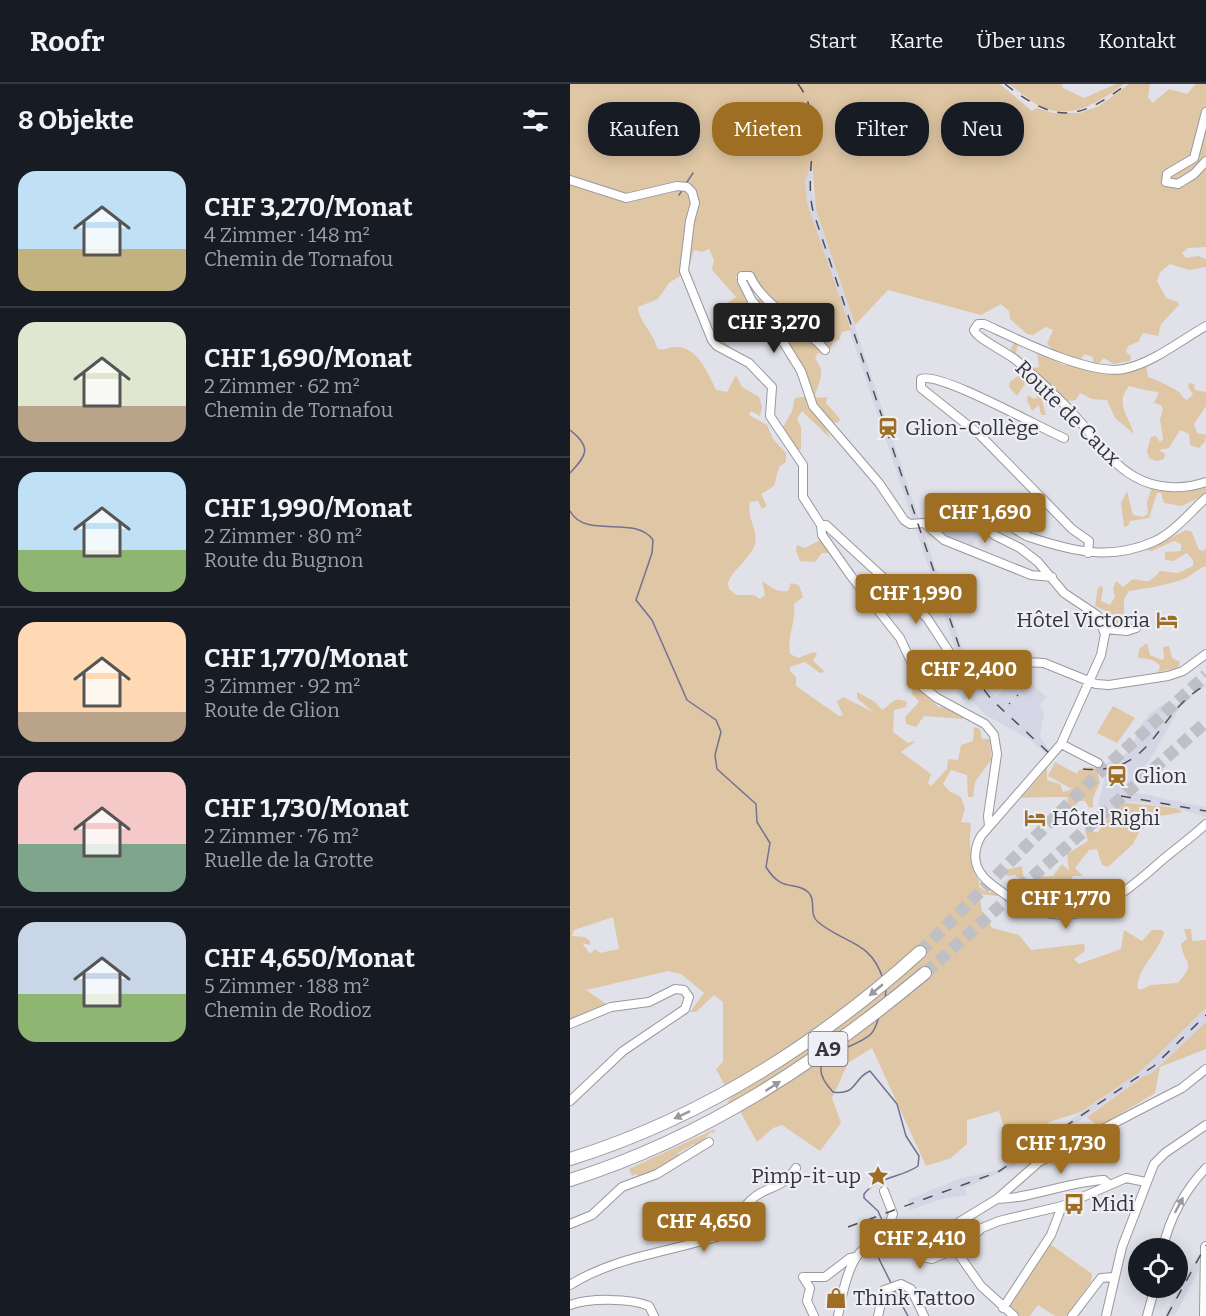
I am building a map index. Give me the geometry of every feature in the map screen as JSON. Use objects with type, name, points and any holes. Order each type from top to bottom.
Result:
[{"type":"highway","name":"A9","points":[[570,1159],[657,1127],[734,1089],[843,1016],[920,952]]},
{"type":"highway","name":"A9","points":[[570,1180],[638,1156],[723,1116],[828,1049],[925,973]]},
{"type":"highway","points":[[570,1189],[638,1156]]},
{"type":"main road","points":[[1205,1316],[1206,1247]]},
{"type":"street","points":[[1206,112],[1196,154],[1190,162],[1167,174],[1166,182],[1178,184],[1194,174],[1206,161]]},
{"type":"street","points":[[570,180],[626,198],[677,186],[687,187],[695,198],[685,262],[687,281],[714,343],[744,359],[772,387],[770,411],[772,421],[803,465],[803,497],[821,525],[822,535],[900,638],[922,687],[985,724],[993,733],[998,750],[988,816],[989,826]]},
{"type":"street","points":[[825,350],[805,329],[756,288],[750,276],[742,276],[752,301],[769,319],[801,371],[813,406],[879,483],[904,520],[910,524],[924,523],[944,540],[1030,575],[1052,577]]},
{"type":"street","name":"Route de Caux","points":[[1206,326],[1137,365],[1115,370],[1094,367],[1052,354],[984,324],[978,324],[974,330],[978,338],[1001,348],[1035,376],[1079,420],[1099,447],[1128,473],[1147,482],[1177,488],[1206,482]]},
{"type":"street","name":"Route de Caux","points":[[1064,438],[951,383],[927,377],[921,380],[921,388],[980,435],[1071,529],[1089,541],[1088,553]]},
{"type":"street","points":[[1206,498],[1175,528],[1156,541],[1127,551],[1088,553],[1023,535],[1001,522],[992,524],[990,529],[994,535],[1030,554],[1064,593],[1094,612],[1104,629],[1101,655],[1061,744],[976,844],[975,864],[981,876],[1027,908],[1062,916],[1083,914],[1114,900],[1206,824]]},
{"type":"street","points":[[821,525],[826,525],[927,618],[956,663],[965,668],[1025,662],[1044,663],[1088,681],[1109,686],[1183,671],[1206,654]]},
{"type":"street","points":[[1104,629],[1127,631],[1136,628]]},
{"type":"street","points":[[1061,744],[1098,763]]},
{"type":"street","points":[[570,1024],[612,1007],[652,1000],[675,989],[684,990],[690,999],[685,1009],[622,1052],[570,1101]]},
{"type":"street","points":[[1014,1316],[981,1286],[955,1248],[948,1243],[946,1230],[997,1199],[1039,1162],[1182,1088],[1206,1069]]},
{"type":"street","points":[[1106,1316],[1122,1247],[1156,1160],[1206,1125]]},
{"type":"street","points":[[570,1224],[592,1215],[622,1187],[657,1174],[709,1142]]},
{"type":"street","points":[[570,1285],[587,1274],[617,1263],[725,1234],[736,1224],[749,1202],[788,1180],[796,1168]]},
{"type":"street","points":[[1166,1238],[1176,1212],[1189,1189],[1206,1168]]},
{"type":"street","points":[[838,1316],[844,1286],[856,1257],[868,1245],[881,1242],[930,1259],[955,1248],[991,1224],[1062,1206],[1126,1178],[1146,1182]]},
{"type":"street","points":[[997,1199],[1019,1199],[1085,1181],[1104,1180],[1110,1185]]},
{"type":"street","points":[[881,1242],[893,1214],[884,1191]]},
{"type":"street","points":[[1003,1308],[1051,1235],[1062,1206]]},
{"type":"street","points":[[814,1316],[807,1301],[810,1288],[850,1258],[856,1257]]},
{"type":"street","points":[[810,1288],[802,1277],[825,1277]]},
{"type":"street","points":[[1072,1316],[1101,1278],[1114,1277]]},
{"type":"street","points":[[878,1316],[882,1295],[893,1286],[910,1287],[924,1316]]},
{"type":"street","points":[[1147,1316],[1152,1298]]},
{"type":"street","points":[[570,1305],[593,1300],[636,1303],[649,1306],[654,1314]]},
{"type":"shaded area","points":[[570,84],[1000,84],[1021,102],[941,102],[941,156],[1024,156],[1024,104],[1032,111],[1037,108],[1053,113],[1080,113],[1099,106],[1129,84],[1150,84],[1148,97],[1153,103],[1169,89],[1187,94],[1196,84],[1206,84],[1206,247],[1188,248],[1182,253],[1186,258],[1198,256],[1206,259],[1206,267],[1189,270],[1170,264],[1160,272],[1157,281],[1166,298],[1178,302],[1179,305],[1161,324],[1158,336],[1143,333],[1138,342],[1128,346],[1126,352],[1131,356],[1130,361],[1113,364],[1104,358],[1098,364],[1093,364],[1093,357],[1085,354],[1076,364],[1102,372],[1146,365],[1148,377],[1175,389],[1186,400],[1193,394],[1188,387],[1189,383],[1194,384],[1195,390],[1206,392],[1206,406],[1194,424],[1197,433],[1206,435],[1205,442],[1199,448],[1190,445],[1189,434],[1180,430],[1169,448],[1159,450],[1165,454],[1164,459],[1156,461],[1149,458],[1147,451],[1151,437],[1156,436],[1160,442],[1163,439],[1160,419],[1163,409],[1161,405],[1154,403],[1159,392],[1129,386],[1123,399],[1123,405],[1134,434],[1115,418],[1107,400],[1092,399],[1080,393],[1076,400],[1067,401],[1056,391],[1047,391],[1042,400],[1046,415],[1041,415],[1039,405],[1032,411],[1027,400],[1028,395],[1034,399],[1037,398],[1033,382],[1027,381],[1017,396],[1009,387],[1010,382],[1018,376],[1028,375],[1032,370],[1010,350],[1014,343],[1018,344],[1016,353],[1035,368],[1039,367],[1037,352],[1064,365],[1070,365],[1047,344],[1053,330],[1046,327],[1033,335],[1027,334],[1010,319],[1009,311],[1001,304],[981,315],[888,290],[855,325],[816,210],[812,163],[805,181],[807,203],[851,330],[842,332],[839,340],[833,342],[828,354],[818,353],[815,358],[821,372],[815,395],[817,398],[827,397],[826,403],[840,419],[838,423],[830,421],[825,426],[830,438],[802,411],[797,419],[801,427],[801,450],[796,449],[782,429],[792,411],[795,398],[810,396],[795,368],[787,359],[781,332],[788,323],[794,327],[750,279],[740,273],[735,277],[756,300],[761,298],[765,302],[751,312],[738,307],[739,316],[726,321],[729,329],[722,334],[723,341],[731,347],[718,344],[712,332],[717,329],[713,313],[736,297],[712,270],[714,260],[709,249],[702,252],[694,250],[690,264],[683,264],[680,276],[669,283],[658,299],[638,307],[657,348],[662,350],[672,347],[683,348],[690,351],[701,362],[716,390],[727,392],[736,375],[742,387],[759,397],[762,407],[760,416],[751,411],[749,415],[767,425],[773,439],[786,453],[786,462],[779,467],[774,486],[761,494],[767,506],[762,509],[758,501],[750,502],[755,544],[728,583],[729,589],[736,595],[754,595],[760,599],[765,595],[762,581],[781,591],[788,591],[791,583],[799,585],[803,597],[794,604],[790,654],[798,658],[814,652],[817,654],[813,661],[825,672],[820,673],[805,662],[790,667],[790,671],[796,677],[796,686],[839,716],[843,715],[837,702],[843,697],[873,712],[857,698],[857,692],[875,702],[882,710],[899,699],[907,702],[906,707],[894,710],[893,732],[908,743],[916,741],[901,752],[931,774],[928,783],[931,786],[947,769],[948,759],[958,760],[961,745],[973,741],[974,727],[980,729],[982,739],[990,739],[991,760],[975,782],[973,797],[968,797],[967,775],[951,770],[943,784],[949,791],[961,797],[965,809],[961,822],[971,823],[970,854],[979,887],[989,893],[995,889],[998,896],[979,894],[982,911],[992,928],[1019,935],[1031,950],[1085,945],[1084,952],[1074,959],[1079,964],[1121,949],[1124,930],[1142,941],[1152,930],[1162,930],[1164,933],[1161,941],[1145,965],[1139,979],[1137,987],[1140,990],[1151,985],[1178,983],[1188,967],[1181,944],[1187,939],[1184,929],[1191,929],[1192,941],[1206,940],[1206,1008],[1141,1071],[1081,1112],[1052,1121],[1009,1144],[999,1111],[967,1120],[967,1144],[951,1158],[926,1166],[872,1048],[848,1063],[832,1098],[841,1123],[820,1151],[782,1125],[773,1128],[757,1142],[735,1102],[727,1103],[731,1097],[716,1069],[723,1062],[723,1002],[714,995],[696,1012],[690,1012],[704,993],[681,974],[668,971],[586,990],[615,1010],[570,1026]],"holes":[[[613,917],[619,949],[600,953],[595,949],[590,954],[582,943],[590,945],[590,941],[585,937],[572,936],[574,930]]]},
{"type":"shaded area","points":[[1008,84],[1062,84],[1063,88],[1084,98],[1116,84],[1124,84],[1092,104],[1070,111],[1058,111],[1046,109],[1034,103]]},
{"type":"shaded area","points":[[812,162],[812,190],[816,210],[967,662],[974,674],[996,697],[1020,673],[1046,697],[1039,706],[1044,712],[1040,736],[1050,752],[1047,755],[1029,739],[986,715],[968,697],[964,700],[956,692],[961,685],[960,662],[807,203],[805,181]]},
{"type":"shaded area","points":[[1206,485],[1206,494],[1182,506],[1164,503],[1161,493],[1157,493],[1149,518],[1130,521],[1128,526],[1124,527],[1121,503],[1127,491],[1133,515],[1143,517],[1148,514],[1147,502],[1152,487],[1176,492]]},
{"type":"shaded area","points":[[954,492],[986,520],[972,547],[934,531]]},
{"type":"shaded area","points":[[1186,530],[1192,532],[1199,550],[1204,551],[1206,547],[1206,566],[1188,577],[1168,584],[1129,591],[1124,599],[1124,623],[1133,625],[1138,618],[1140,622],[1132,628],[1107,627],[1112,622],[1107,615],[1109,612],[1095,606],[1098,588],[1101,586],[1103,588],[1101,601],[1110,605],[1115,597],[1113,588],[1116,581],[1123,587],[1133,579],[1148,581],[1160,571],[1178,573],[1193,566],[1193,560],[1187,553],[1173,561],[1165,560],[1165,552],[1181,551],[1181,544],[1174,541],[1152,551],[1146,550]]},
{"type":"shaded area","points":[[820,540],[829,553],[822,553],[815,562],[800,561],[796,551],[797,545],[805,548]]},
{"type":"shaded area","points":[[1147,643],[1150,655],[1162,660],[1164,658],[1163,647],[1169,646],[1172,658],[1180,662],[1178,668],[1158,672],[1160,666],[1155,662],[1138,658],[1139,649]]},
{"type":"shaded area","points":[[1206,683],[1206,686],[1183,702],[1154,753],[1128,791],[1206,807],[1206,817],[1176,808],[1136,802],[1119,802],[1111,813],[1098,806],[1105,775],[1082,771],[1084,767],[1099,767],[1129,752],[1141,725],[1149,714],[1166,702],[1177,705]]},
{"type":"shaded area","points":[[916,686],[926,692],[938,707],[948,708],[963,716],[963,719],[924,716],[916,727],[906,724],[905,717],[919,702],[912,694]]},
{"type":"shaded area","points":[[1113,706],[1135,718],[1117,743],[1097,733]]},
{"type":"shaded area","points":[[1055,762],[1077,774],[1079,770],[1092,768],[1097,771],[1100,782],[1093,798],[1093,807],[1089,808],[1085,801],[1078,801],[1071,814],[1061,815],[1059,808],[1068,803],[1067,797],[1021,798],[1047,768],[1047,780],[1060,784],[1063,792],[1072,789],[1048,776]]},
{"type":"shaded area","points":[[1119,802],[1176,808],[1183,812],[1154,817],[1149,825],[1140,830],[1133,844],[1108,867],[1102,865],[1097,849],[1089,850],[1075,868],[1083,876],[1073,876],[1059,907],[1047,905],[1048,909],[1042,910],[1028,897],[1020,898],[1023,891],[1017,891],[1011,884],[1012,882],[1018,886],[1020,879],[1015,875],[1007,876],[1004,870],[1022,866],[1024,879],[1032,883],[1036,877],[1053,876],[1062,864],[1069,871],[1067,854],[1088,841],[1085,831],[1087,824],[1094,832],[1098,832]]},
{"type":"shaded area","points":[[1206,1008],[1206,1022],[1151,1074],[1144,1076],[1011,1168],[965,1188],[967,1195],[942,1199],[910,1210],[908,1200],[958,1179],[997,1170],[1141,1071]]},
{"type":"shaded area","points":[[1206,1022],[1206,1049],[1160,1067],[1155,1093],[1099,1127],[1087,1117],[1144,1076],[1151,1074]]},
{"type":"shaded area","points":[[715,1129],[714,1133],[711,1132],[696,1147],[694,1144],[678,1153],[680,1157],[659,1171],[639,1177],[636,1174],[632,1176],[629,1169]]},
{"type":"shaded area","points":[[1050,1244],[1092,1274],[1091,1282],[1066,1316],[1055,1316],[1038,1305],[1030,1316],[1020,1316],[1008,1307]]},
{"type":"shaded area","points":[[1199,1253],[1199,1270],[1188,1291],[1188,1273]]},
{"type":"shaded area","points":[[1174,1298],[1184,1298],[1175,1315],[1164,1316]]},
{"type":"waterway","points":[[687,182],[693,173]]},
{"type":"waterway","points":[[679,195],[683,189]]},
{"type":"waterway","points":[[570,430],[582,441],[585,451],[570,473]]},
{"type":"waterway","points":[[570,511],[577,520],[587,524],[635,529],[645,532],[653,540],[652,553],[636,600],[652,620],[687,700],[716,720],[721,732],[715,755],[717,769],[756,804],[757,822],[770,843],[766,867],[783,884],[808,892],[811,895],[815,919],[864,950],[878,966],[883,979]]},
{"type":"waterway","points":[[885,999],[886,989]]},
{"type":"waterway","points":[[871,1242],[867,1231],[870,1223],[882,1220],[878,1211],[864,1198],[864,1194],[883,1180],[918,1166],[919,1156],[906,1136],[897,1104],[870,1071],[851,1089],[841,1093],[833,1092],[823,1079],[821,1069],[824,1061],[831,1055],[871,1034],[879,1017]]},
{"type":"waterway","points":[[873,1247],[891,1283]]},
{"type":"waterway","points":[[894,1290],[908,1316]]},
{"type":"tunnel","points":[[920,952],[1094,778],[1206,675]]},
{"type":"tunnel","points":[[925,973],[1206,722]]},
{"type":"railway","points":[[798,84],[811,113],[810,179],[813,211],[965,664],[991,699],[1049,753]]},
{"type":"railway","points":[[1005,84],[1038,106],[1066,113],[1094,106],[1127,84]]},
{"type":"railway","points":[[1083,769],[1107,769],[1125,763],[1140,753],[1175,711],[1206,685]]},
{"type":"railway","points":[[1121,796],[1206,811]]},
{"type":"railway","points":[[848,1227],[998,1172],[1154,1066],[1206,1015]]},
{"type":"railway","points":[[1167,1316],[1206,1245]]},
{"type":"place","name":"Glion-Collège","points":[[888,428]]},
{"type":"place","name":"Hôtel Victoria","points":[[1167,620]]},
{"type":"place","name":"Glion","points":[[1117,776]]},
{"type":"place","name":"Hôtel Righi","points":[[1035,818]]},
{"type":"place","name":"Pimp-it-up","points":[[878,1176]]},
{"type":"place","name":"Midi","points":[[1074,1204]]},
{"type":"place","name":"Think Tattoo","points":[[836,1298]]}]
